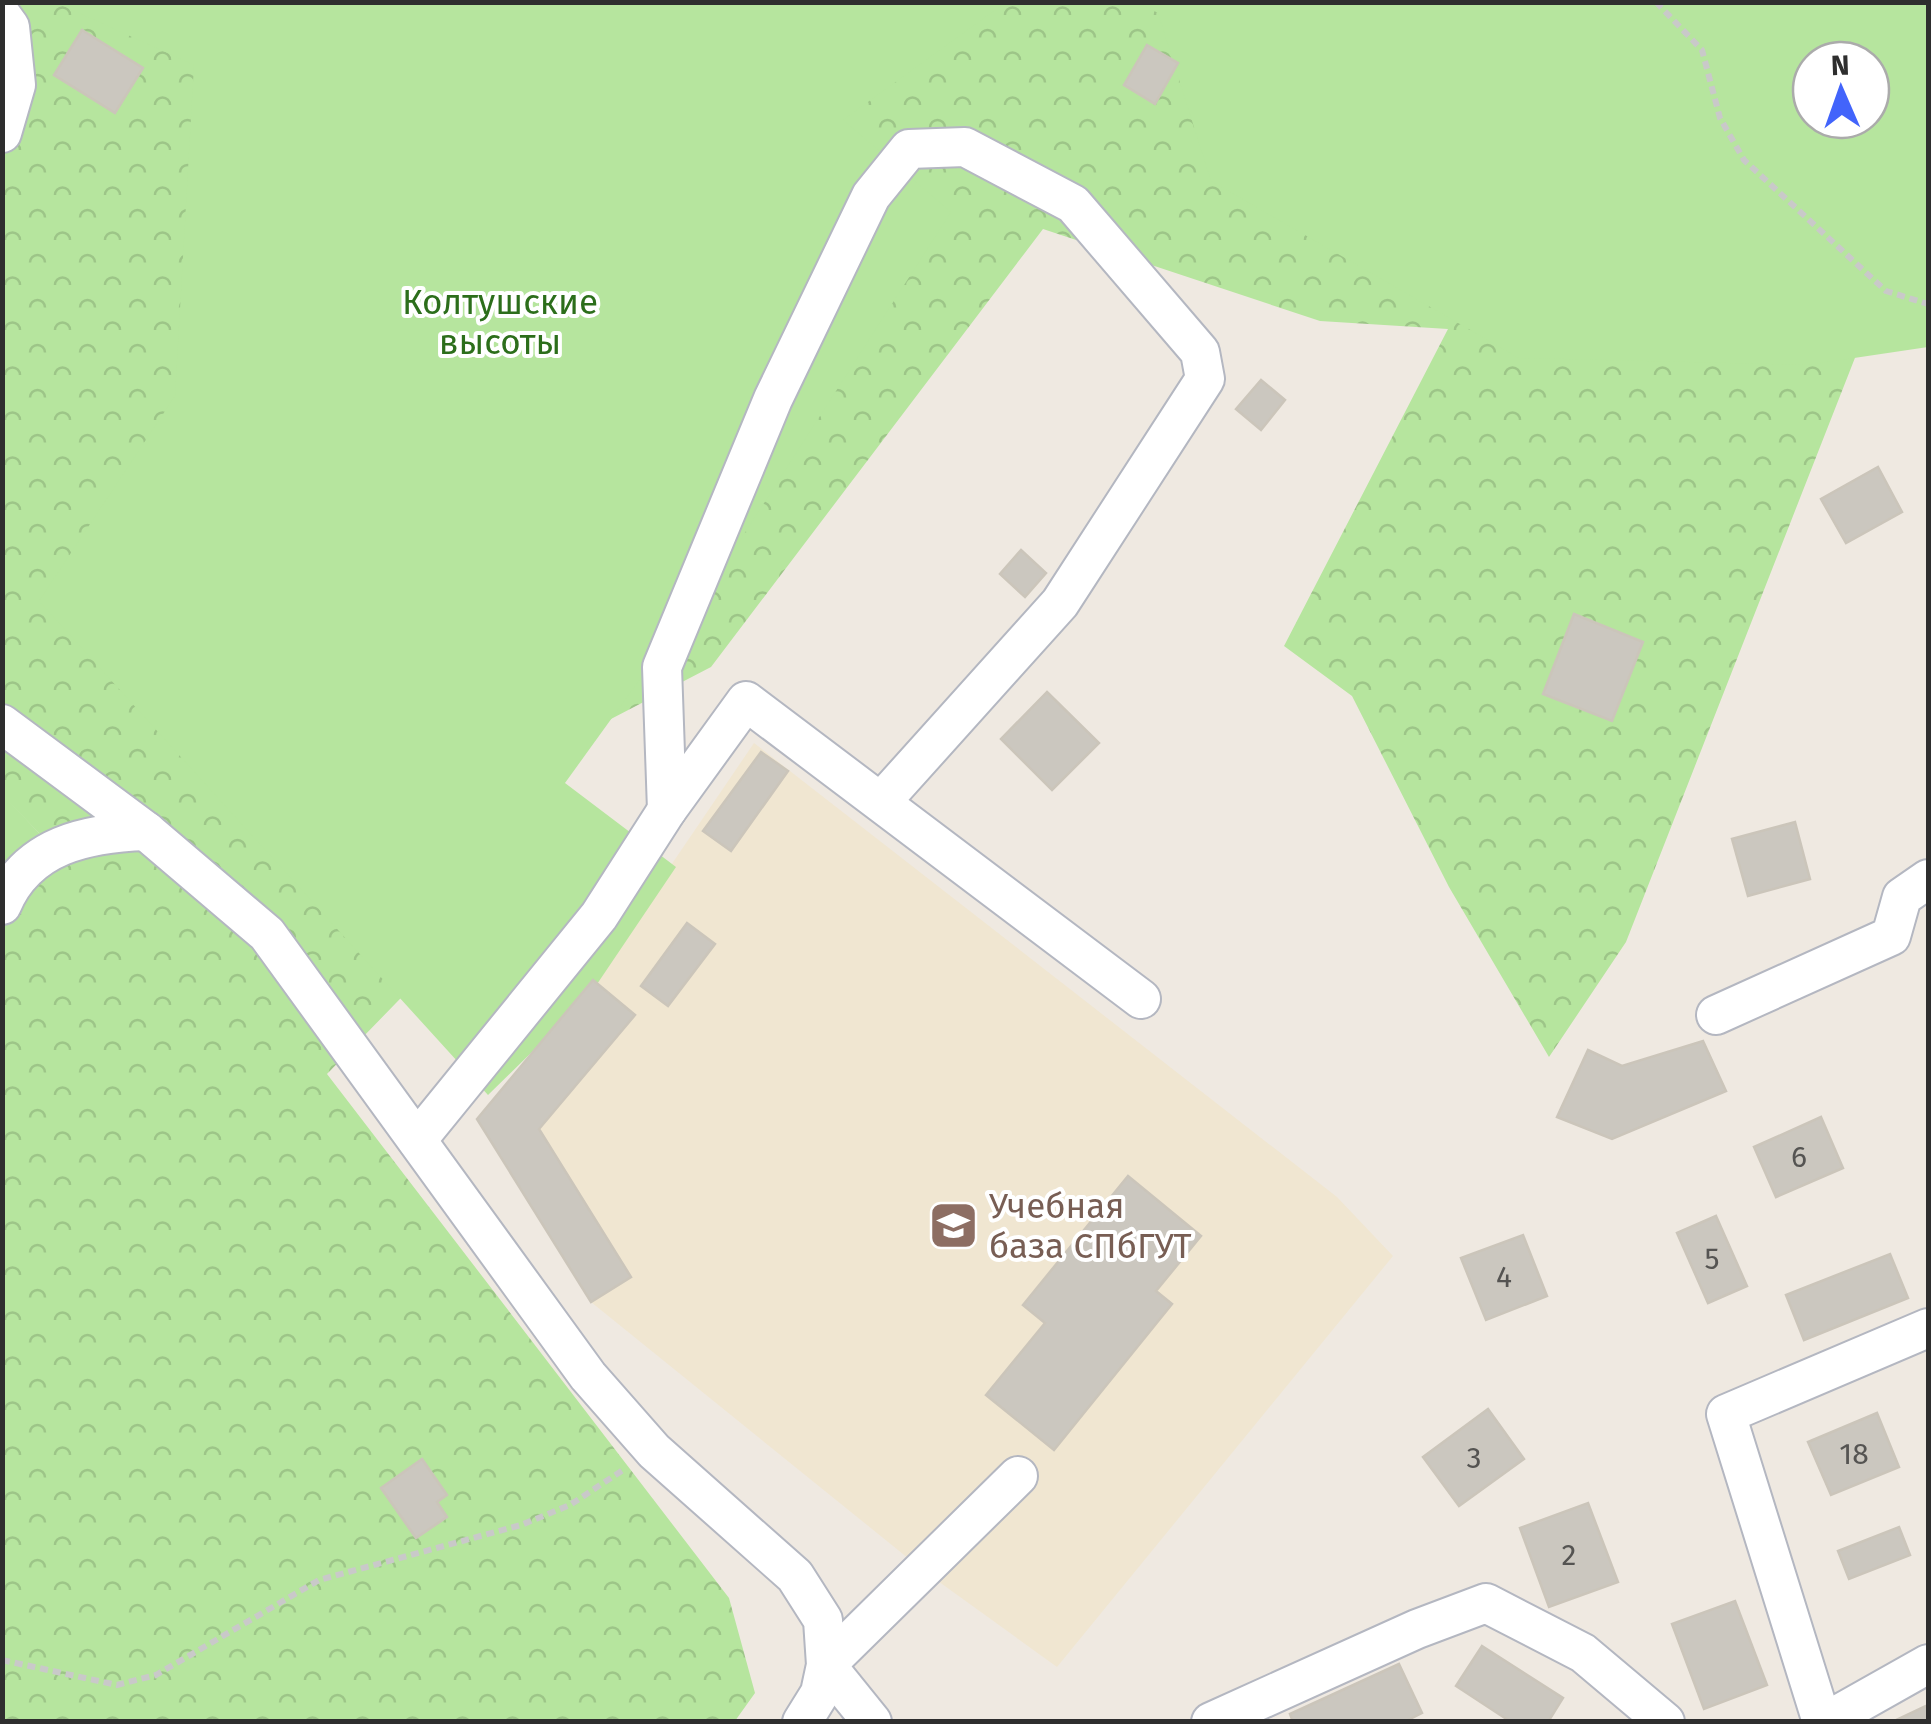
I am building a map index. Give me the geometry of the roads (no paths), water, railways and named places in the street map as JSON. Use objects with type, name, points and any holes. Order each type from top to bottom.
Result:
[{"type":"street","points":[[2,16],[10,27],[16,85],[2,132]]},
{"type":"street","points":[[667,810],[662,667],[773,398],[870,196],[910,149],[965,147],[1074,204],[1200,352],[1205,379],[1060,604],[881,802]]},
{"type":"street","points":[[416,1140],[599,916],[667,810],[746,701],[1140,999]]},
{"type":"street","points":[[2,724],[146,831],[267,934],[588,1376],[654,1451],[795,1576],[823,1620],[826,1665],[820,1692],[802,1722]]},
{"type":"street","points":[[2,905],[12,883],[44,853],[87,838],[146,831]]},
{"type":"street","points":[[1716,1014],[1891,936],[1902,897],[1928,879]]},
{"type":"street","points":[[1928,1328],[1726,1414],[1824,1722],[1928,1664]]},
{"type":"street","points":[[826,1665],[1018,1476]]},
{"type":"street","points":[[1211,1722],[1418,1629],[1486,1603],[1584,1653],[1665,1722]]},
{"type":"street","points":[[826,1665],[872,1722]]},
{"type":"place","name":"Учебная база СПбГУТ","points":[[954,1226]]},
{"type":"park label","name":"Колтушские высоты","points":[[500,322]]}]
